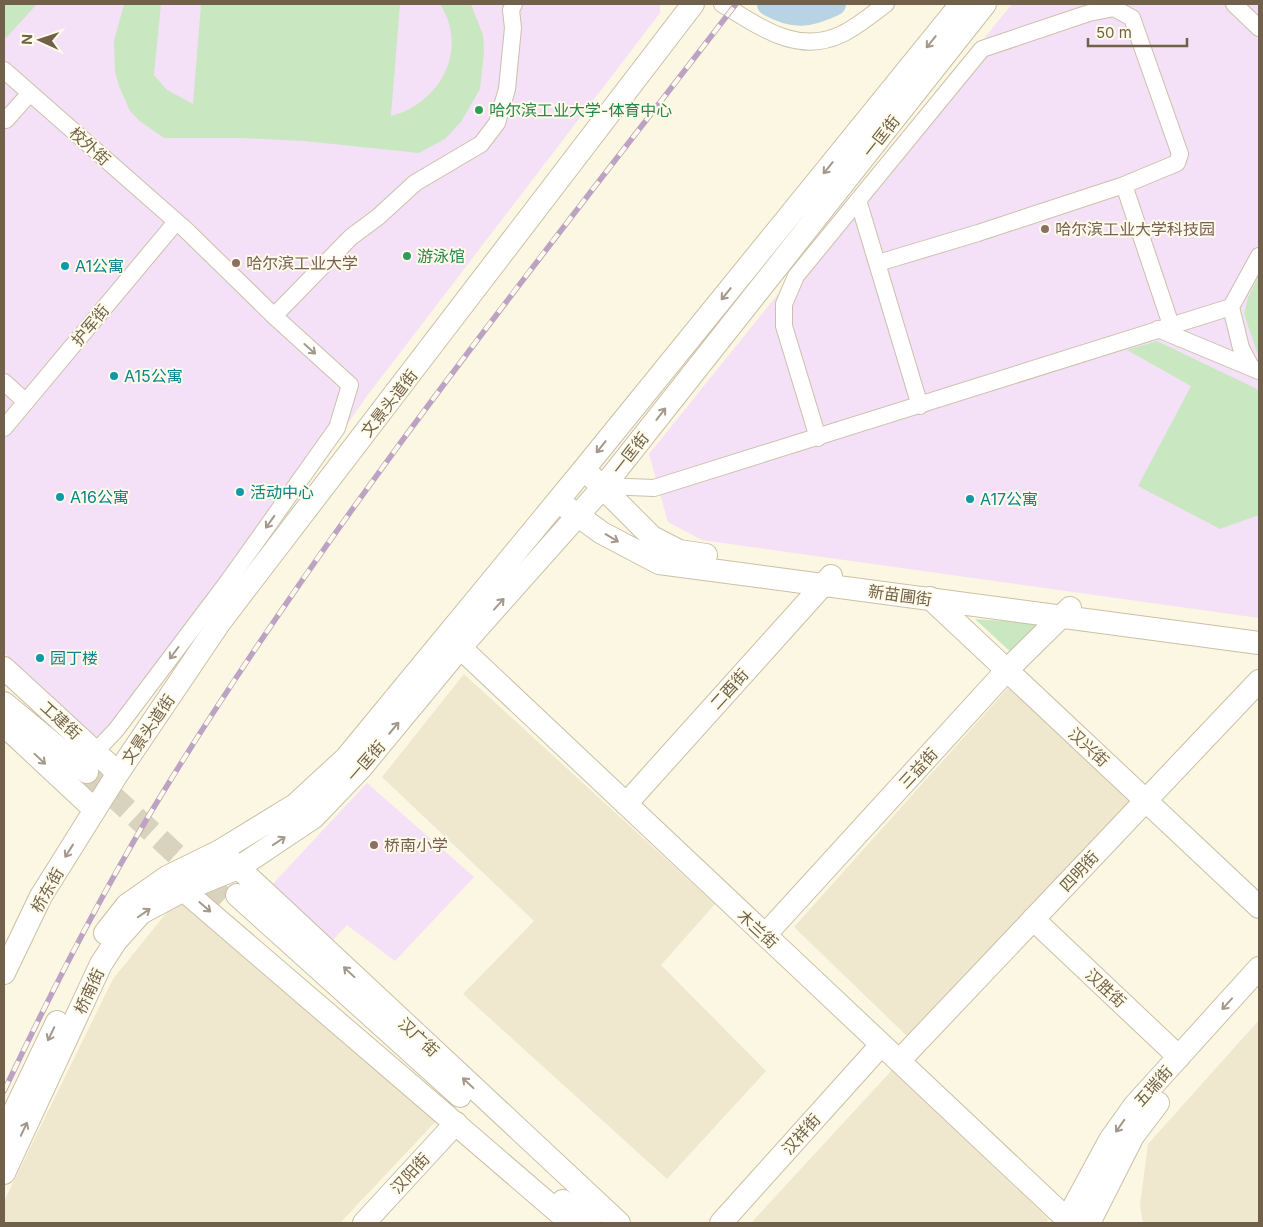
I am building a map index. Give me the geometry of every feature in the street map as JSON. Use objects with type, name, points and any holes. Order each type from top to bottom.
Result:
[{"type":"main road","name":"文景头道街","points":[[95,810],[220,622],[693,4]]},
{"type":"main road","name":"一匡街","points":[[238,868],[314,817],[360,770],[557,501],[961,4]]},
{"type":"main road","name":"一匡街","points":[[220,851],[295,805],[346,758],[453,641],[578,516],[604,486],[986,4]]},
{"type":"main road","name":"新苗圃街","points":[[584,469],[604,486],[645,531],[663,544],[679,551],[827,579],[925,593],[1259,630]]},
{"type":"main road","name":"新苗圃街","points":[[557,501],[632,550],[659,564],[827,579]]},
{"type":"main road","name":"二酉街","points":[[626,804],[827,579]]},
{"type":"main road","name":"汉兴街","points":[[925,593],[1259,907]]},
{"type":"main road","name":"新苗圃街","points":[[1068,610],[1259,643]]},
{"type":"main road","name":"三益街","points":[[765,935],[1007,670],[1068,610]]},
{"type":"main road","name":"木兰街","points":[[453,641],[1067,1222]]},
{"type":"main road","name":"工建街","points":[[4,668],[92,762]]},
{"type":"main road","name":"四明街","points":[[899,1061],[1259,681]]},
{"type":"main road","name":"工建街","points":[[4,685],[92,762]]},
{"type":"main road","name":"工建街","points":[[4,703],[92,762],[118,774]]},
{"type":"main road","points":[[4,726],[95,810]]},
{"type":"main road","name":"桥东街","points":[[4,973],[41,896],[95,810]]},
{"type":"main road","name":"汉广街","points":[[220,851],[619,1223]]},
{"type":"main road","name":"桥南街","points":[[4,1173],[101,964],[116,941],[142,913],[176,883],[220,851]]},
{"type":"main road","name":"桥南街","points":[[4,1133],[92,949],[127,905],[176,883],[238,868]]},
{"type":"main road","points":[[176,883],[572,1223]]},
{"type":"main road","name":"汉广街","points":[[590,1223],[454,1107],[234,899],[602,1223]]},
{"type":"main road","name":"汉胜街","points":[[1033,920],[1179,1057]]},
{"type":"main road","name":"五瑞街","points":[[1067,1222],[1118,1129],[1135,1105],[1259,968]]},
{"type":"main road","name":"五瑞街","points":[[1089,1223],[1124,1152],[1144,1118],[1259,991]]},
{"type":"main road","name":"汉祥街","points":[[721,1223],[881,1045]]},
{"type":"main road","name":"汉阳街","points":[[364,1223],[456,1123]]},
{"type":"street","points":[[274,316],[351,236],[378,217],[415,183],[481,144],[497,123],[507,88],[514,4]]},
{"type":"street","points":[[722,4],[775,35],[810,44],[842,34],[886,4]]},
{"type":"street","points":[[1234,4],[1259,28]]},
{"type":"street","points":[[818,438],[784,326],[784,304],[796,276],[982,50],[1089,12],[1114,8],[1132,18],[1180,154],[1177,163],[1124,185],[978,233],[878,263]]},
{"type":"street","name":"校外街","points":[[4,70],[176,222],[274,316],[350,385],[337,428],[229,580],[92,762]]},
{"type":"street","points":[[6,120],[30,93]]},
{"type":"street","points":[[1124,185],[1165,327],[1255,369]]},
{"type":"street","points":[[858,200],[920,406]]},
{"type":"street","name":"护军街","points":[[4,428],[176,222]]},
{"type":"street","points":[[1255,369],[1241,348],[1231,307],[1259,256]]},
{"type":"street","points":[[604,486],[654,488],[1231,307]]},
{"type":"street","points":[[4,382],[26,402]]},
{"type":"shaded area","name":"哈尔滨工业大学","points":[[4,4],[660,4],[660,13],[367,396],[233,586],[111,748],[90,732],[4,653]]},
{"type":"shaded area","name":"哈尔滨工业大学科技园","points":[[1012,4],[1259,4],[1259,618],[702,540],[668,522],[649,454]]},
{"type":"shaded area","points":[[464,674],[715,904],[661,965],[766,1071],[667,1179],[463,994],[534,921],[382,777]]},
{"type":"shaded area","points":[[1016,679],[1138,797],[910,1039],[794,927]]},
{"type":"shaded area","name":"桥南小学","points":[[367,783],[474,877],[395,961],[347,925],[332,941],[270,887]]},
{"type":"shaded area","points":[[180,896],[437,1120],[340,1223],[4,1223],[4,1201],[113,979]]},
{"type":"shaded area","points":[[1259,1020],[1259,1223],[1143,1223],[1140,1205],[1148,1144]]},
{"type":"shaded area","points":[[893,1069],[1048,1219],[1047,1223],[751,1223]]},
{"type":"green space","points":[[4,4],[37,4],[6,38],[4,36]]},
{"type":"green space","points":[[124,4],[161,4],[154,75],[167,90],[193,104],[201,4],[400,4],[391,116],[409,109],[424,99],[436,87],[445,72],[450,56],[452,39],[448,21],[440,4],[471,4],[483,35],[484,52],[480,89],[461,122],[445,139],[419,153],[304,141],[242,138],[164,138],[141,122],[130,111],[119,86],[115,71],[114,41]]},
{"type":"green space","points":[[1259,276],[1259,358],[1244,314],[1248,297]]},
{"type":"green space","points":[[1157,341],[1259,390],[1259,515],[1220,529],[1138,486],[1191,386],[1127,350]]},
{"type":"green space","points":[[975,619],[1047,624],[1015,656]]},
{"type":"waterway","points":[[769,4],[786,12],[802,14],[817,11],[834,4]]},
{"type":"tunnel","points":[[87,772],[230,904]]},
{"type":"railway","points":[[4,1091],[41,1014],[121,863],[165,789],[230,687],[298,586],[440,389],[736,4]]},
{"type":"place","name":"哈尔滨工业大学-体育中心","points":[[479,110]]},
{"type":"place","name":"哈尔滨工业大学科技园","points":[[1045,229]]},
{"type":"place","name":"游泳馆","points":[[407,256]]},
{"type":"place","name":"哈尔滨工业大学","points":[[236,263]]},
{"type":"place","name":"A1公寓","points":[[65,266]]},
{"type":"place","name":"A15公寓","points":[[114,376]]},
{"type":"place","name":"活动中心","points":[[240,492]]},
{"type":"place","name":"A16公寓","points":[[60,497]]},
{"type":"place","name":"A17公寓","points":[[970,499]]},
{"type":"place","name":"园丁楼","points":[[40,658]]},
{"type":"place","name":"桥南小学","points":[[374,845]]}]
